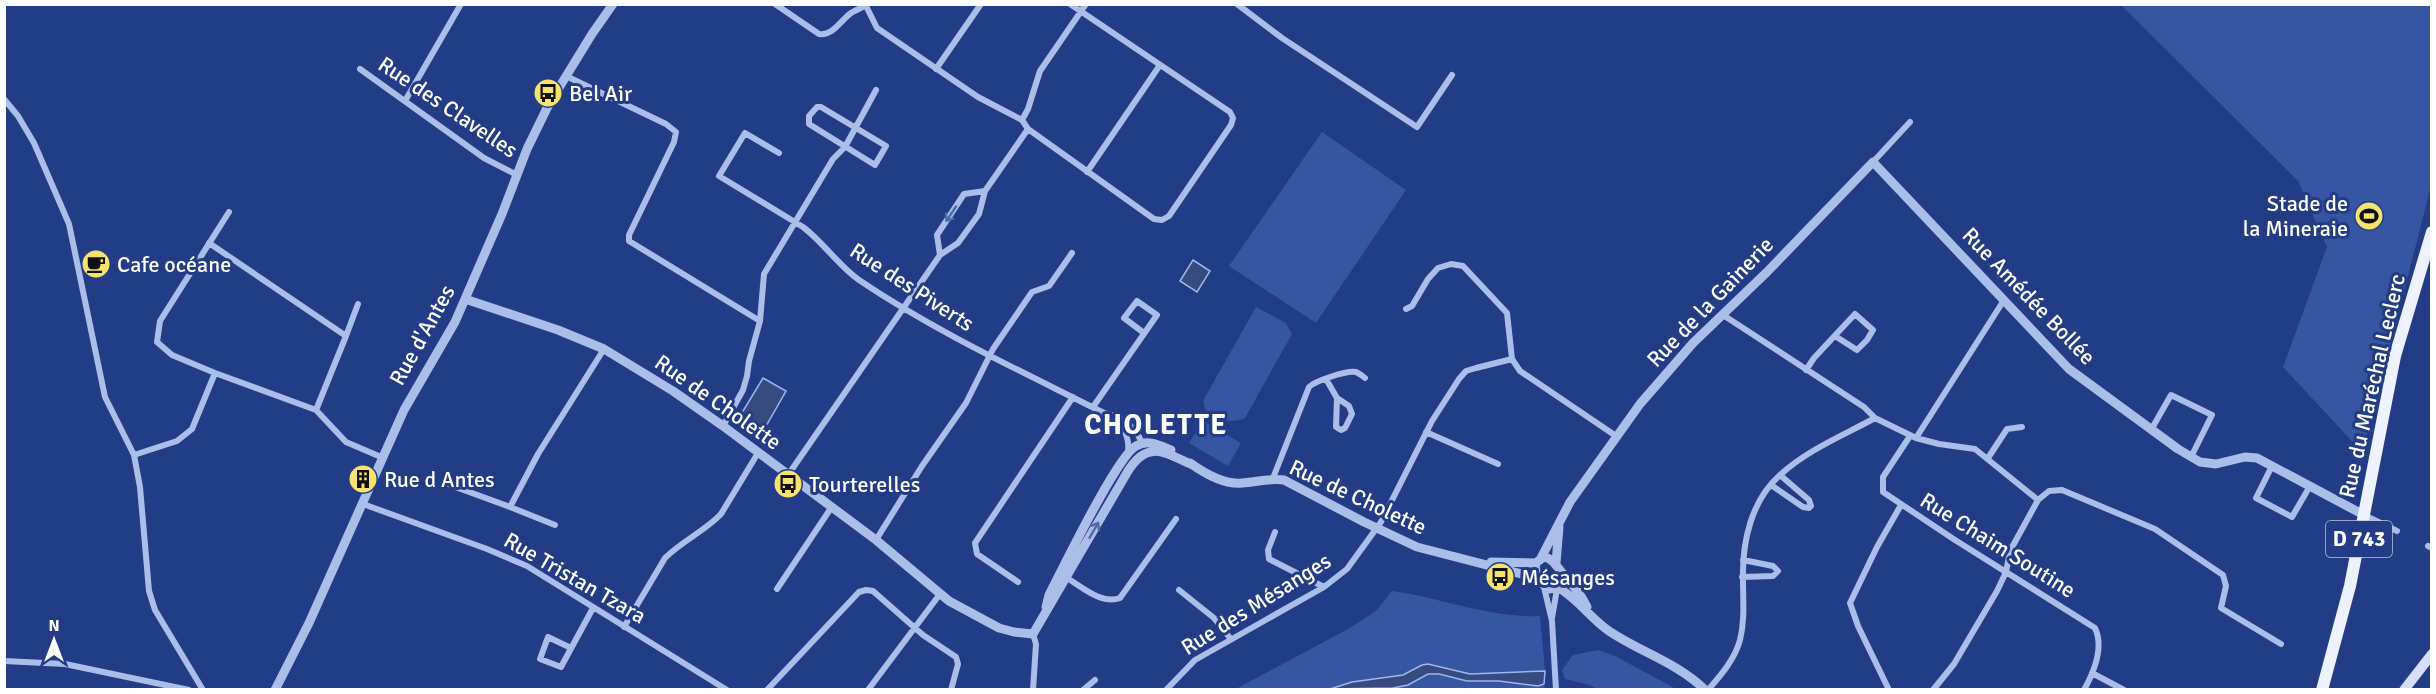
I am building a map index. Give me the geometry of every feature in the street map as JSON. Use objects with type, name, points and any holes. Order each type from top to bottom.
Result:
[{"type":"main road","name":"Rue du Maréchal Leclerc","points":[[2322,690],[2339,634],[2395,356],[2432,232]]},
{"type":"main road","points":[[2404,690],[2432,654]]},
{"type":"street","points":[[405,101],[461,4]]},
{"type":"street","name":"Rue d'Antes","points":[[275,690],[309,623],[363,504],[381,457],[412,393],[441,346],[465,299],[549,104],[613,4]]},
{"type":"street","points":[[775,4],[819,34],[830,33],[852,12],[867,5],[877,28],[978,96],[1022,120],[1028,129],[1086,172],[1154,219],[1162,220],[1170,216],[1231,125],[1233,118],[1230,112],[1070,4]]},
{"type":"street","points":[[936,69],[981,4]]},
{"type":"street","points":[[1022,120],[1028,109],[1040,71],[1086,4]]},
{"type":"street","points":[[1237,4],[1282,38],[1417,127],[1452,75]]},
{"type":"street","points":[[1086,172],[1160,65]]},
{"type":"street","name":"Rue des Clavelles","points":[[360,69],[484,158],[517,175]]},
{"type":"street","points":[[566,76],[666,123],[676,132],[674,142],[629,235],[631,243],[760,321]]},
{"type":"street","points":[[723,426],[743,390],[760,321],[764,274],[833,159],[845,147],[876,90]]},
{"type":"street","points":[[4,99],[26,128],[62,204],[75,243],[105,397],[134,455],[140,487],[150,591],[155,610],[203,690]]},
{"type":"street","points":[[822,107],[856,128],[886,146],[875,165],[809,123],[809,117],[814,109],[822,107]]},
{"type":"street","name":"Rue de la Gainerie","points":[[1538,561],[1559,527],[1570,502],[1640,404],[1693,343],[1910,122]]},
{"type":"street","points":[[788,475],[940,255],[958,243],[979,214],[985,191],[1028,129]]},
{"type":"street","name":"Rue des Piverts","points":[[779,153],[745,133],[718,176],[814,236],[848,272],[903,307],[961,341],[1072,397],[1126,420],[1136,430],[1137,447]]},
{"type":"street","name":"Rue Amédée Bollée","points":[[1873,162],[2069,369],[2151,430],[2191,457],[2210,465],[2251,457],[2364,515]]},
{"type":"street","points":[[940,255],[937,235],[964,194],[985,191]]},
{"type":"street","points":[[229,212],[160,321],[157,342],[172,355],[316,410],[346,442],[381,457]]},
{"type":"street","points":[[209,243],[346,336]]},
{"type":"street","points":[[876,540],[922,466],[966,403],[990,355],[1032,292],[1049,286],[1072,253]]},
{"type":"street","points":[[1406,309],[1412,306],[1428,279],[1438,268],[1451,264],[1463,266],[1507,313],[1512,359],[1526,375],[1616,436]]},
{"type":"street","name":"Rue de Cholette","points":[[465,299],[558,330],[604,349],[673,391],[723,426],[876,540],[940,594],[981,620],[999,628],[1033,634]]},
{"type":"street","points":[[1093,407],[1157,315],[1137,300],[1124,318],[1144,333]]},
{"type":"street","name":"Rue Chaim Soutine","points":[[2004,300],[1882,482],[1883,492],[2095,628],[2099,642],[2092,673],[2084,690]]},
{"type":"street","points":[[316,410],[358,304]]},
{"type":"street","points":[[1806,370],[1835,336],[1855,314],[1873,330],[1857,350],[1835,336]]},
{"type":"street","points":[[1723,315],[1864,407],[1875,418],[1913,437],[1939,444],[1968,447],[1988,458],[2038,500]]},
{"type":"street","points":[[510,507],[538,454],[604,349]]},
{"type":"street","name":"Rue des Mésanges","points":[[1166,690],[1195,660],[1324,587],[1355,561],[1378,529],[1426,432],[1462,374],[1512,359]]},
{"type":"street","points":[[1273,478],[1309,387],[1319,380],[1355,372],[1365,378]]},
{"type":"street","points":[[134,455],[177,441],[192,429],[215,373]]},
{"type":"street","points":[[1326,379],[1337,398],[1336,427],[1341,430],[1345,428],[1352,414],[1345,402],[1337,398]]},
{"type":"street","points":[[2151,430],[2171,395],[2212,415],[2191,457]]},
{"type":"street","points":[[1018,582],[977,555],[975,543],[1072,397]]},
{"type":"street","name":"Rue des Piverts","points":[[1104,412],[1122,428],[1137,447]]},
{"type":"street","points":[[1544,586],[1558,589],[1610,632],[1690,677],[1706,690],[1732,658],[1740,642],[1743,622],[1743,560],[1757,506],[1780,475],[1803,458],[1875,418]]},
{"type":"street","points":[[1988,458],[2007,429],[2022,427]]},
{"type":"street","points":[[1426,432],[1498,464]]},
{"type":"street","points":[[1033,690],[1036,644],[1033,634],[1134,462],[1137,447]]},
{"type":"street","points":[[1043,617],[1049,595],[1103,493],[1137,447]]},
{"type":"street","name":"Rue de Cholette","points":[[1137,447],[1163,452],[1208,474],[1234,483],[1273,478],[1294,485],[1417,547],[1537,578]]},
{"type":"street","points":[[624,627],[665,558],[721,514],[758,453]]},
{"type":"street","points":[[2272,466],[2256,498],[2292,517],[2310,486]]},
{"type":"street","points":[[1771,485],[1803,507],[1811,506],[1809,500],[1780,475]]},
{"type":"street","points":[[450,485],[555,525]]},
{"type":"street","points":[[1933,690],[1954,664],[1997,591],[2006,572],[2010,551],[2038,500],[2055,489],[2072,492],[2169,538],[2223,575],[2226,586],[2221,608],[2280,644]]},
{"type":"street","name":"Rue Tristan Tzara","points":[[363,504],[527,566],[727,690]]},
{"type":"street","points":[[1889,690],[1858,626],[1850,603],[1901,505]]},
{"type":"street","points":[[777,589],[831,508]]},
{"type":"street","points":[[2364,515],[2397,531]]},
{"type":"street","points":[[1067,578],[1102,599],[1120,598],[1176,519]]},
{"type":"street","name":"Rue de la Gainerie","points":[[1556,564],[1559,527]]},
{"type":"street","points":[[1275,532],[1268,550],[1269,559],[1324,587]]},
{"type":"street","points":[[1556,690],[1552,621],[1544,586],[1535,572],[1538,561],[1548,558],[1556,564],[1575,586],[1591,614]]},
{"type":"street","points":[[1742,577],[1773,576],[1778,571],[1773,566],[1743,560]]},
{"type":"street","name":"Rue de Cholette","points":[[1474,562],[1538,561]]},
{"type":"street","points":[[1552,621],[1558,589],[1563,582],[1563,574]]},
{"type":"street","points":[[1179,590],[1214,618],[1230,639]]},
{"type":"street","points":[[767,690],[818,634],[862,591],[873,591],[915,628],[956,657],[958,664],[951,690]]},
{"type":"street","points":[[868,690],[940,594]]},
{"type":"street","points":[[571,648],[548,637],[540,659],[561,667],[593,608]]},
{"type":"street","points":[[4,661],[65,664],[189,690]]},
{"type":"street","points":[[2092,673],[2124,690]]},
{"type":"street","points":[[1083,690],[1095,680]]},
{"type":"shaded area","name":"Stade de la Mineraie","points":[[2121,5],[2431,5],[2431,186],[2363,453],[2283,367],[2327,247],[2298,181]]},
{"type":"shaded area","points":[[1322,132],[1406,190],[1316,323],[1229,266]]},
{"type":"shaded area","points":[[1193,260],[1210,271],[1197,292],[1180,281]]},
{"type":"shaded area","points":[[1256,307],[1286,323],[1292,334],[1245,418],[1232,421],[1218,419],[1207,412],[1204,399]]},
{"type":"shaded area","points":[[763,378],[786,391],[761,435],[737,421]]},
{"type":"shaded area","points":[[1203,421],[1241,443],[1228,466],[1189,443]]},
{"type":"shaded area","points":[[1392,591],[1484,611],[1540,616],[1545,671],[1470,674],[1422,665],[1403,675],[1352,682],[1330,689],[1234,690],[1348,629],[1376,611]]},
{"type":"shaded area","points":[[1598,650],[1615,656],[1676,689],[1597,689],[1565,679],[1562,670],[1573,655]]},
{"type":"shaded area","points":[[1428,664],[1470,674],[1545,671],[1544,684],[1538,686],[1499,681],[1467,681],[1439,674],[1428,674],[1408,685],[1393,688],[1330,689],[1352,682],[1403,675]]},
{"type":"shaded area","points":[[1428,674],[1439,674],[1467,681],[1498,681],[1538,686],[1544,684],[1545,689],[1381,690],[1408,685]]},
{"type":"place","name":"Bel Air","points":[[548,93]]},
{"type":"place","name":"Stade de la Mineraie","points":[[2369,216]]},
{"type":"place","name":"Cafe océane","points":[[96,264]]},
{"type":"place","name":"Rue d Antes","points":[[363,479]]},
{"type":"place","name":"Tourterelles","points":[[788,484]]},
{"type":"place","name":"Mésanges","points":[[1500,577]]},
{"type":"district","name":"CHOLETTE","points":[[1156,425]]}]
